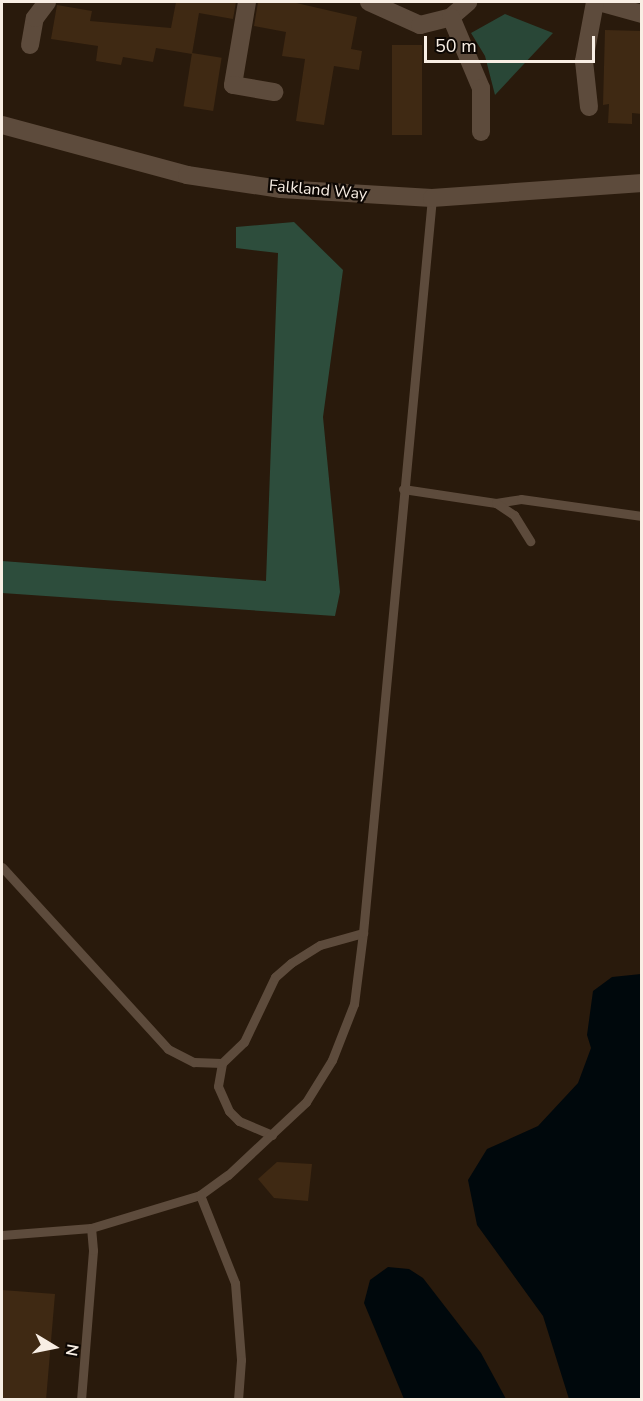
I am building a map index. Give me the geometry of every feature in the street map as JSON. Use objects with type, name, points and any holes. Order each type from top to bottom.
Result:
[{"type":"street","points":[[30,45],[35,18],[47,2]]},
{"type":"street","points":[[247,2],[233,86],[274,92]]},
{"type":"street","points":[[369,2],[409,23],[431,24],[451,17],[468,2]]},
{"type":"street","points":[[589,107],[584,61],[597,2],[642,14]]},
{"type":"street","points":[[451,17],[481,88],[481,132]]},
{"type":"street","name":"Falkland Way","points":[[2,125],[97,155],[187,175],[281,189],[432,198],[642,183]]},
{"type":"lane","points":[[2,1235],[91,1228],[200,1195],[272,1135],[306,1102],[332,1060],[354,1004],[363,933],[432,198]]},
{"type":"lane","points":[[403,489],[496,503],[521,499],[642,516]]},
{"type":"lane","points":[[496,503],[514,515],[530,541]]},
{"type":"lane","points":[[2,867],[168,1049],[194,1062],[222,1063]]},
{"type":"lane","points":[[272,1135],[238,1120],[229,1111],[218,1086],[222,1063],[244,1042],[275,977],[291,963],[320,945],[363,933]]},
{"type":"lane","points":[[200,1195],[235,1283],[241,1360],[238,1400]]},
{"type":"lane","points":[[81,1400],[93,1250],[91,1228]]},
{"type":"green space","points":[[505,14],[553,33],[495,95],[485,56],[471,33]]},
{"type":"green space","points":[[294,222],[343,270],[323,417],[340,592],[335,616],[2,593],[2,561],[266,581],[278,253],[236,248],[236,227]]},
{"type":"shaded area","points":[[641,974],[641,1399],[569,1399],[543,1316],[477,1225],[468,1180],[487,1149],[538,1126],[578,1083],[591,1048],[587,1035],[593,991],[612,977]]},
{"type":"shaded area","points":[[388,1267],[409,1269],[423,1278],[481,1353],[506,1399],[404,1399],[364,1303],[370,1280]]},
{"type":"building","points":[[176,2],[236,2],[233,19],[199,13],[192,54],[156,48],[153,62],[123,57],[121,65],[96,61],[98,46],[51,39],[57,5],[92,11],[90,21],[171,28]]},
{"type":"building","points":[[258,2],[292,2],[357,17],[351,49],[362,51],[359,70],[334,66],[324,125],[296,121],[305,59],[282,56],[286,32],[254,26]]},
{"type":"building","points":[[605,30],[642,31],[642,114],[632,113],[632,124],[608,123],[609,104],[603,105]]},
{"type":"building","points":[[392,45],[422,45],[422,135],[392,135]]},
{"type":"building","points":[[192,53],[222,58],[213,111],[184,106]]},
{"type":"building","points":[[277,1162],[312,1164],[308,1201],[274,1198],[258,1179]]},
{"type":"building","points":[[2,1290],[55,1294],[46,1400],[2,1400]]}]
